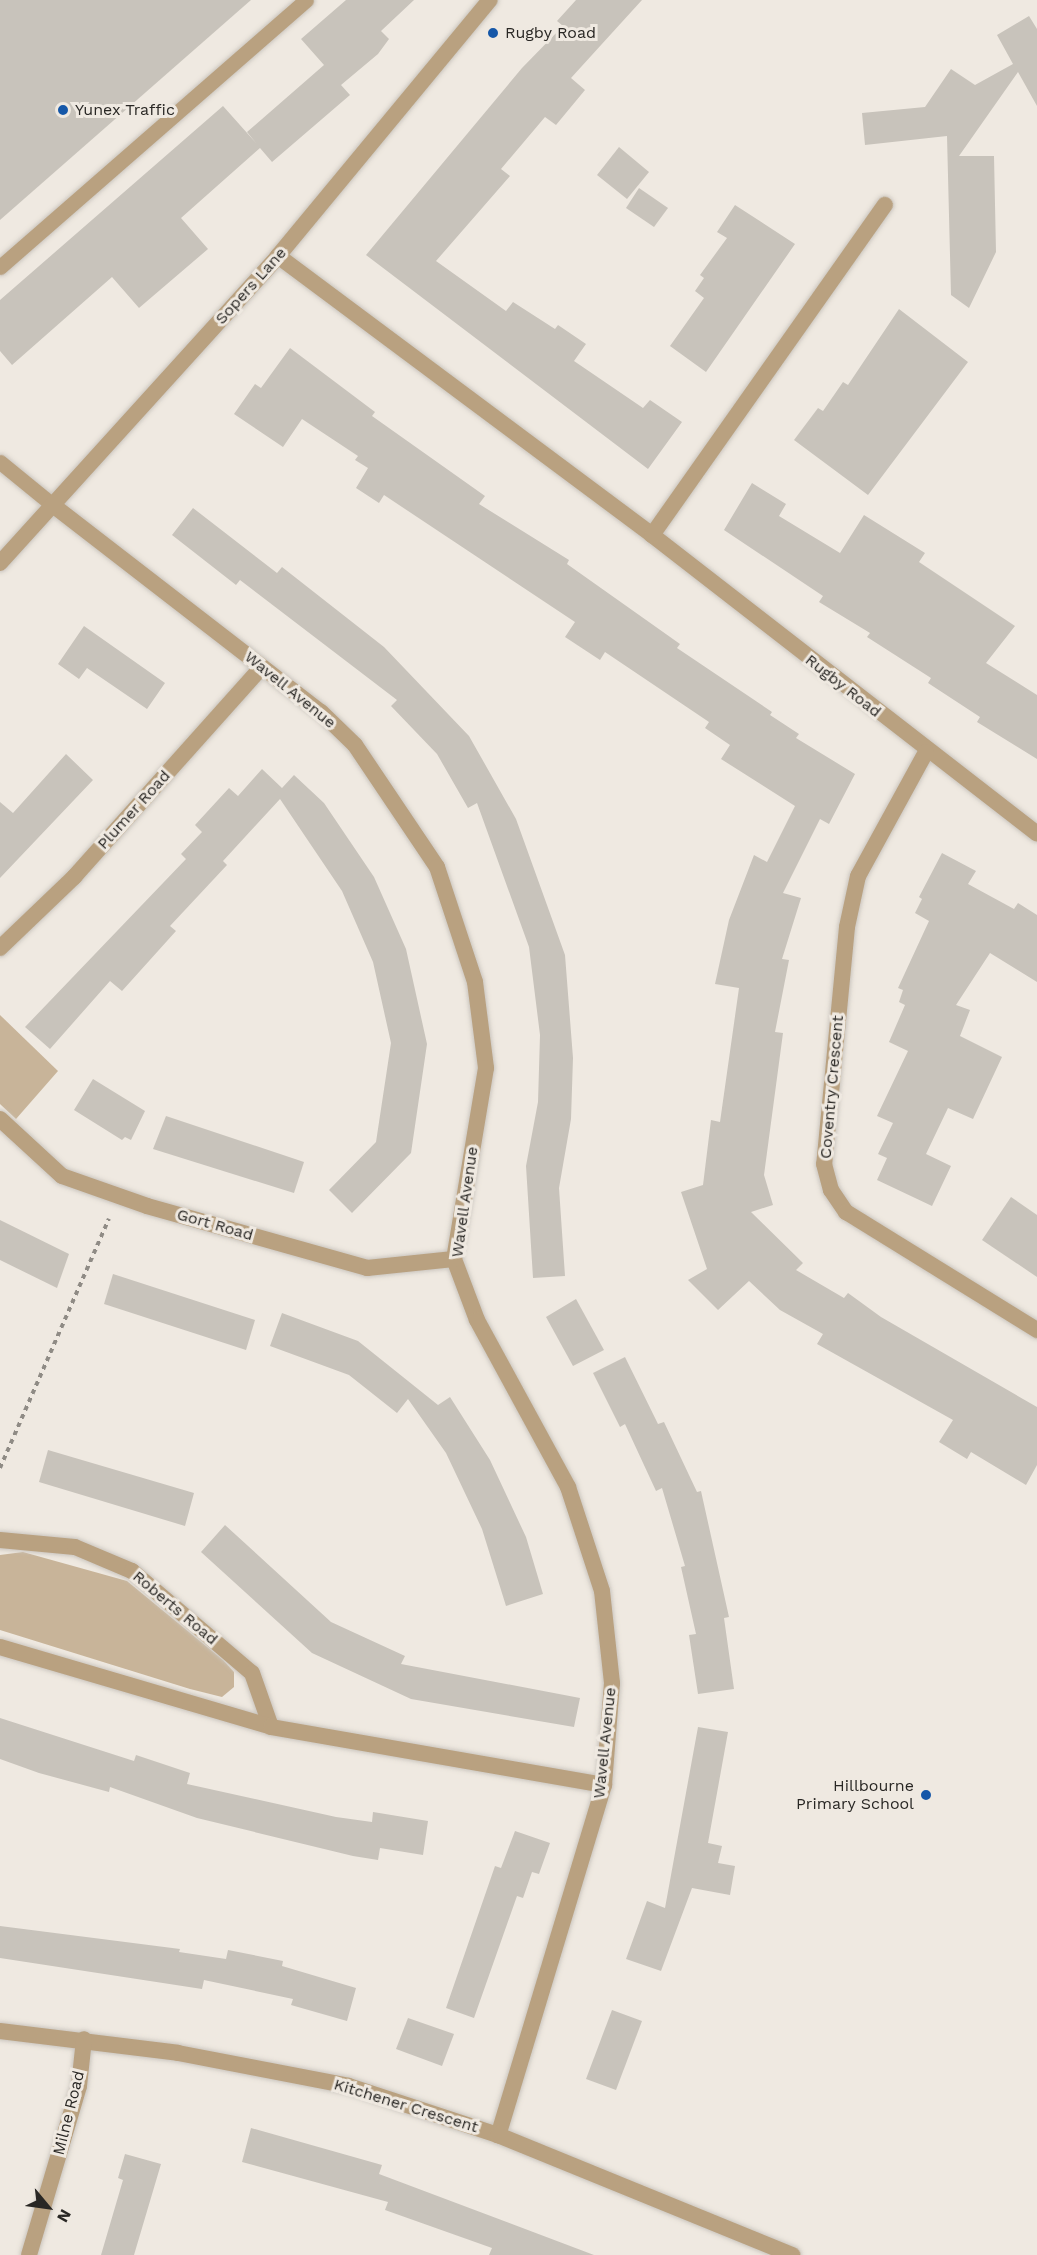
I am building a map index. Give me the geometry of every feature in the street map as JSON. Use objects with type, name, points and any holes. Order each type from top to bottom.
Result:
[{"type":"street","name":"Sopers Lane","points":[[0,563],[278,256],[490,0]]},
{"type":"street","points":[[652,535],[885,205]]},
{"type":"street","name":"Rugby Road","points":[[278,256],[652,535],[926,752],[1037,834]]},
{"type":"street","name":"Wavell Avenue","points":[[54,506],[321,712],[381,781],[437,867],[476,981],[486,1068],[454,1260],[477,1320],[568,1487],[602,1591],[612,1683],[603,1785],[498,2135]]},
{"type":"street","name":"Plumer Road","points":[[0,948],[74,877],[262,667]]},
{"type":"street","name":"Coventry Crescent","points":[[926,752],[858,876],[847,927],[824,1164],[831,1190],[846,1212],[1037,1330]]},
{"type":"street","name":"Gort Road","points":[[0,1119],[62,1176],[119,1196],[367,1268],[454,1260]]},
{"type":"street","name":"Roberts Road","points":[[0,1540],[75,1547],[132,1571],[252,1673],[271,1727]]},
{"type":"street","points":[[0,1647],[271,1727],[603,1785]]},
{"type":"street","name":"Kitchener Crescent","points":[[0,2031],[84,2039],[288,2072],[498,2135],[792,2255]]},
{"type":"street","name":"Milne Road","points":[[29,2255],[79,2086],[84,2039]]},
{"type":"lane","points":[[0,267],[306,0]]},
{"type":"lane","points":[[0,462],[54,506]]},
{"type":"path","points":[[0,1468],[119,1196]]},
{"type":"shaded area","points":[[0,1015],[58,1071],[16,1119],[0,1104]]},
{"type":"shaded area","points":[[23,1552],[127,1581],[223,1660],[234,1672],[234,1687],[222,1697],[0,1630],[0,1555]]},
{"type":"building","name":"Yunex Traffic","points":[[0,0],[251,0],[0,220]]},
{"type":"building","points":[[346,0],[414,0],[381,31],[389,39],[378,54],[341,85],[350,95],[272,162],[260,148],[181,218],[208,249],[139,308],[112,277],[12,365],[0,351],[0,300],[223,106],[256,143],[247,132],[324,65],[301,39]]},
{"type":"building","points":[[576,0],[642,0],[571,78],[585,90],[556,125],[545,117],[501,169],[510,176],[436,261],[506,311],[513,302],[555,329],[558,325],[586,344],[574,361],[643,408],[650,400],[682,422],[648,469],[366,255],[522,68],[563,26],[557,21]]},
{"type":"building","points":[[1029,16],[1037,29],[1037,106],[1018,72],[959,156],[994,156],[996,252],[969,308],[951,295],[947,136],[865,145],[862,113],[925,107],[951,69],[975,85],[1013,64],[997,35]]},
{"type":"building","points":[[619,147],[649,172],[627,199],[597,175]]},
{"type":"building","points":[[639,188],[668,208],[654,227],[626,208]]},
{"type":"building","points":[[735,205],[795,244],[706,372],[670,346],[704,298],[695,291],[704,278],[700,275],[727,238],[717,232]]},
{"type":"building","points":[[899,309],[968,362],[868,495],[794,440],[818,408],[823,411],[843,382],[848,385]]},
{"type":"building","points":[[290,348],[375,412],[372,416],[485,496],[479,504],[569,560],[567,564],[680,644],[677,648],[772,712],[770,715],[799,734],[796,738],[855,774],[829,824],[820,819],[783,893],[801,898],[782,959],[789,960],[775,1032],[783,1033],[764,1175],[773,1205],[751,1212],[803,1263],[796,1270],[844,1298],[848,1293],[881,1317],[1037,1407],[1037,1465],[1026,1485],[971,1452],[967,1459],[939,1442],[953,1420],[817,1344],[823,1334],[780,1310],[749,1281],[718,1310],[688,1280],[707,1269],[681,1192],[703,1185],[711,1120],[720,1122],[739,988],[715,984],[729,920],[754,855],[767,862],[795,806],[721,759],[730,745],[705,728],[709,722],[605,652],[600,660],[565,637],[575,622],[384,495],[379,503],[356,488],[368,468],[355,460],[358,456],[302,419],[283,447],[234,414],[255,384],[261,388]]},
{"type":"building","points":[[752,483],[786,504],[779,516],[840,553],[864,515],[925,553],[919,562],[1015,626],[986,663],[1037,695],[1037,759],[977,722],[980,717],[928,683],[931,678],[867,637],[870,633],[819,602],[823,596],[724,530]]},
{"type":"building","points":[[193,508],[277,573],[282,567],[384,647],[469,736],[516,819],[565,955],[573,1058],[571,1119],[559,1188],[565,1276],[533,1278],[526,1166],[538,1102],[540,1035],[529,947],[477,803],[468,808],[437,754],[391,706],[397,700],[240,580],[236,585],[172,535]]},
{"type":"building","points":[[84,626],[165,683],[147,709],[87,668],[79,679],[58,664]]},
{"type":"building","points":[[66,754],[93,780],[0,878],[0,802],[13,813]]},
{"type":"building","points":[[262,769],[282,788],[294,775],[324,803],[374,877],[406,949],[427,1044],[411,1153],[352,1213],[329,1190],[376,1142],[391,1043],[373,962],[342,891],[280,799],[223,861],[227,865],[170,926],[176,931],[122,991],[110,981],[50,1049],[25,1027],[186,859],[181,854],[202,832],[195,825],[229,788],[238,796]]},
{"type":"building","points":[[942,853],[976,871],[968,884],[1014,909],[1018,903],[1037,915],[1037,982],[990,953],[956,1005],[970,1010],[960,1036],[1002,1057],[973,1119],[948,1108],[926,1154],[951,1166],[932,1206],[877,1180],[887,1158],[878,1154],[893,1123],[877,1116],[908,1051],[889,1042],[905,1005],[899,1002],[903,990],[898,988],[929,921],[915,913],[922,899],[919,897]]},
{"type":"building","points":[[93,1079],[145,1111],[131,1140],[125,1137],[122,1140],[74,1110]]},
{"type":"building","points":[[166,1116],[304,1162],[294,1193],[153,1149]]},
{"type":"building","points":[[1011,1197],[1037,1215],[1037,1277],[982,1240]]},
{"type":"building","points":[[0,1220],[69,1254],[57,1288],[0,1260]]},
{"type":"building","points":[[113,1274],[255,1320],[246,1350],[104,1304]]},
{"type":"building","points":[[576,1299],[604,1350],[573,1366],[546,1317]]},
{"type":"building","points":[[282,1313],[358,1341],[438,1405],[450,1397],[490,1460],[526,1537],[543,1594],[506,1606],[482,1529],[446,1453],[408,1399],[397,1413],[349,1375],[270,1346]]},
{"type":"building","points":[[625,1357],[658,1424],[664,1422],[697,1492],[701,1491],[729,1617],[724,1618],[734,1689],[698,1694],[689,1635],[696,1634],[681,1567],[685,1566],[662,1488],[656,1491],[625,1424],[620,1427],[593,1373]]},
{"type":"building","points":[[48,1450],[194,1493],[185,1526],[39,1482]]},
{"type":"building","points":[[225,1525],[331,1622],[405,1656],[401,1664],[580,1698],[574,1727],[411,1699],[312,1653],[201,1552]]},
{"type":"building","points":[[0,1718],[134,1761],[136,1755],[190,1773],[187,1784],[336,1817],[372,1822],[373,1812],[428,1821],[423,1855],[380,1848],[378,1860],[353,1856],[197,1818],[110,1787],[109,1792],[39,1773],[0,1759]]},
{"type":"building","points":[[698,1727],[728,1732],[708,1843],[722,1846],[718,1863],[735,1866],[730,1895],[692,1888],[661,1971],[626,1959],[647,1901],[665,1908]]},
{"type":"building","points":[[515,1831],[550,1843],[539,1874],[532,1872],[523,1898],[517,1896],[474,2018],[446,2008],[495,1866],[501,1868]]},
{"type":"building","points":[[0,1926],[180,1949],[179,1952],[226,1959],[228,1950],[283,1961],[282,1966],[356,1988],[347,2021],[291,2005],[293,1999],[204,1980],[202,1989],[0,1958]]},
{"type":"building","points":[[612,2010],[642,2021],[616,2090],[586,2079]]},
{"type":"building","points":[[408,2018],[454,2034],[442,2066],[396,2049]]},
{"type":"building","points":[[251,2128],[382,2165],[379,2174],[594,2255],[489,2255],[492,2248],[385,2210],[388,2202],[242,2162]]},
{"type":"building","points":[[125,2154],[161,2164],[134,2255],[101,2255],[123,2180],[118,2178]]},
{"type":"place","name":"Rugby Road","points":[[493,33]]},
{"type":"place","name":"Yunex Traffic","points":[[63,110]]},
{"type":"place","name":"Hillbourne Primary School","points":[[926,1795]]}]
